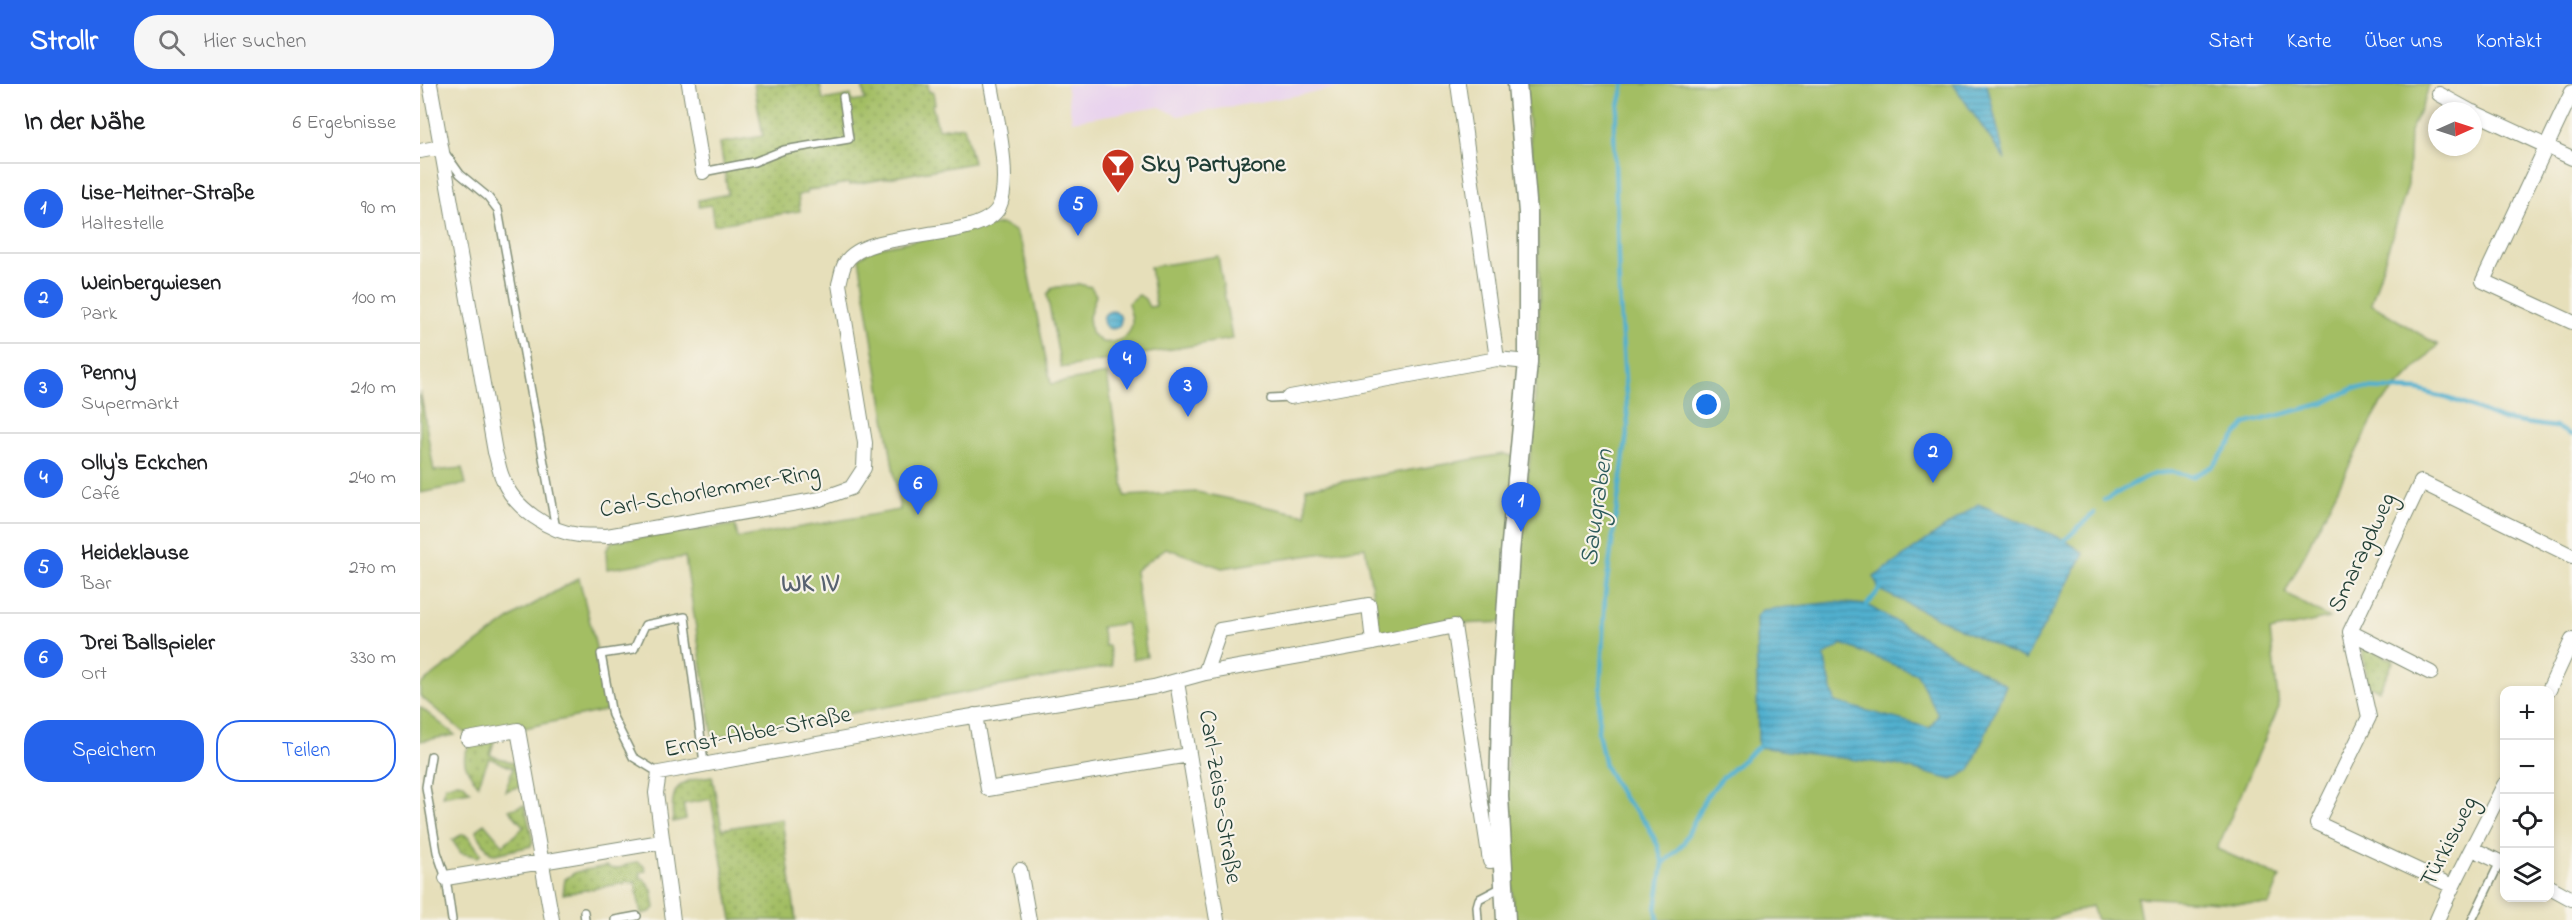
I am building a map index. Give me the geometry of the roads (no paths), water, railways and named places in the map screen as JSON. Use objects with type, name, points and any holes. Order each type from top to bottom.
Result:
[{"type":"street","name":"Carl-Schorlemmer-Ring","points":[[430,84],[495,452],[503,481],[517,501],[539,521],[578,535],[607,536],[820,500],[851,488],[864,468],[865,443],[840,284],[846,261],[865,247],[982,223],[998,208],[1005,178],[991,84]]},
{"type":"street","points":[[689,84],[703,172]]},
{"type":"street","points":[[1458,84],[1497,358]]},
{"type":"street","points":[[1506,920],[1499,796],[1502,678],[1510,553],[1528,362],[1528,213],[1517,84]]},
{"type":"street","points":[[2572,92],[2483,281],[2572,322]]},
{"type":"street","points":[[2439,94],[2454,102]]},
{"type":"street","points":[[2482,117],[2572,158]]},
{"type":"street","points":[[420,151],[441,147]]},
{"type":"street","points":[[1290,398],[1497,358],[1528,362]]},
{"type":"street","name":"Smaragdweg","points":[[2452,886],[2317,824],[2369,717],[2350,632],[2421,482],[2572,556]]},
{"type":"street","points":[[1205,673],[1220,630],[1369,605],[1373,643]]},
{"type":"street","name":"Ernst-Abbe-Straße","points":[[673,920],[656,793],[659,773],[975,715],[1178,682],[1205,673],[1454,627],[1490,861],[1503,859]]},
{"type":"street","name":"Smaragdweg","points":[[2350,632],[2431,673]]},
{"type":"street","points":[[2551,686],[2572,640]]},
{"type":"street","name":"Carl-Zeiss-Straße","points":[[1178,682],[1216,920]]},
{"type":"street","points":[[975,715],[988,789],[1188,755]]},
{"type":"street","points":[[468,739],[518,730],[552,920]]},
{"type":"street","name":"Türkisweg","points":[[2437,920],[2452,886],[2474,849],[2500,794]]},
{"type":"street","points":[[446,878],[661,842]]},
{"type":"street","points":[[2474,849],[2500,862]]},
{"type":"street","points":[[1020,870],[1029,920]]},
{"type":"street","points":[[2554,889],[2572,899]]},
{"type":"lane","points":[[703,172],[754,162],[784,150],[849,138],[843,97]]},
{"type":"lane","name":"Carl-Schorlemmer-Ring","points":[[441,147],[460,174],[489,197],[498,210],[556,529]]},
{"type":"lane","points":[[1270,398],[1290,398]]},
{"type":"lane","points":[[659,773],[633,757],[612,715],[601,654],[634,649],[645,625],[685,617],[704,763]]},
{"type":"lane","points":[[430,756],[426,786],[437,852],[446,878],[452,920]]},
{"type":"lane","points":[[2472,920],[2500,869]]},
{"type":"lane","points":[[1478,920],[1479,899],[1504,886]]},
{"type":"lane","points":[[584,912],[585,920]]},
{"type":"lane","points":[[615,920],[637,916]]},
{"type":"water","points":[[1953,84],[1987,84],[2005,160]]},
{"type":"water","points":[[1112,311],[1118,314],[1121,320],[1118,326],[1112,329],[1106,326],[1103,320],[1106,314]]},
{"type":"water","points":[[1978,504],[2065,540],[2084,554],[2025,660],[1879,590],[1874,577]]},
{"type":"water","points":[[1834,602],[1867,605],[2006,685],[1970,770],[1952,780],[1896,765],[1758,747],[1756,617],[1762,610]],"holes":[[[1842,644],[1917,674],[1938,715],[1930,728],[1835,702],[1824,656]]]},
{"type":"waterway","name":"Saugraben","points":[[1624,84],[1614,128],[1619,291],[1628,426],[1605,595],[1598,732],[1605,766],[1622,796],[1647,824],[1658,846],[1663,864],[1656,909],[1658,920]]},
{"type":"waterway","points":[[2104,500],[2156,474],[2167,472],[2192,477],[2213,466],[2245,424],[2325,403],[2354,388],[2418,390],[2456,401],[2503,420],[2555,427],[2572,435]]},
{"type":"waterway","points":[[2065,540],[2094,513]]},
{"type":"waterway","points":[[1867,605],[1879,590]]},
{"type":"waterway","points":[[1663,864],[1683,844],[1706,797],[1723,777],[1758,747]]},
{"type":"place","name":"Sky Partyzone","points":[[1118,194]]},
{"type":"place","name":"Heideklause","points":[[1078,236]]},
{"type":"place","name":"Olly's Eckchen","points":[[1127,390]]},
{"type":"place","name":"Penny","points":[[1188,417]]},
{"type":"place","name":"Weinbergwiesen","points":[[1933,483]]},
{"type":"place","name":"Drei Ballspieler","points":[[918,515]]},
{"type":"place","name":"Lise-Meitner-Straße","points":[[1521,532]]},
{"type":"district","name":"WK IV","points":[[810,585]]}]
